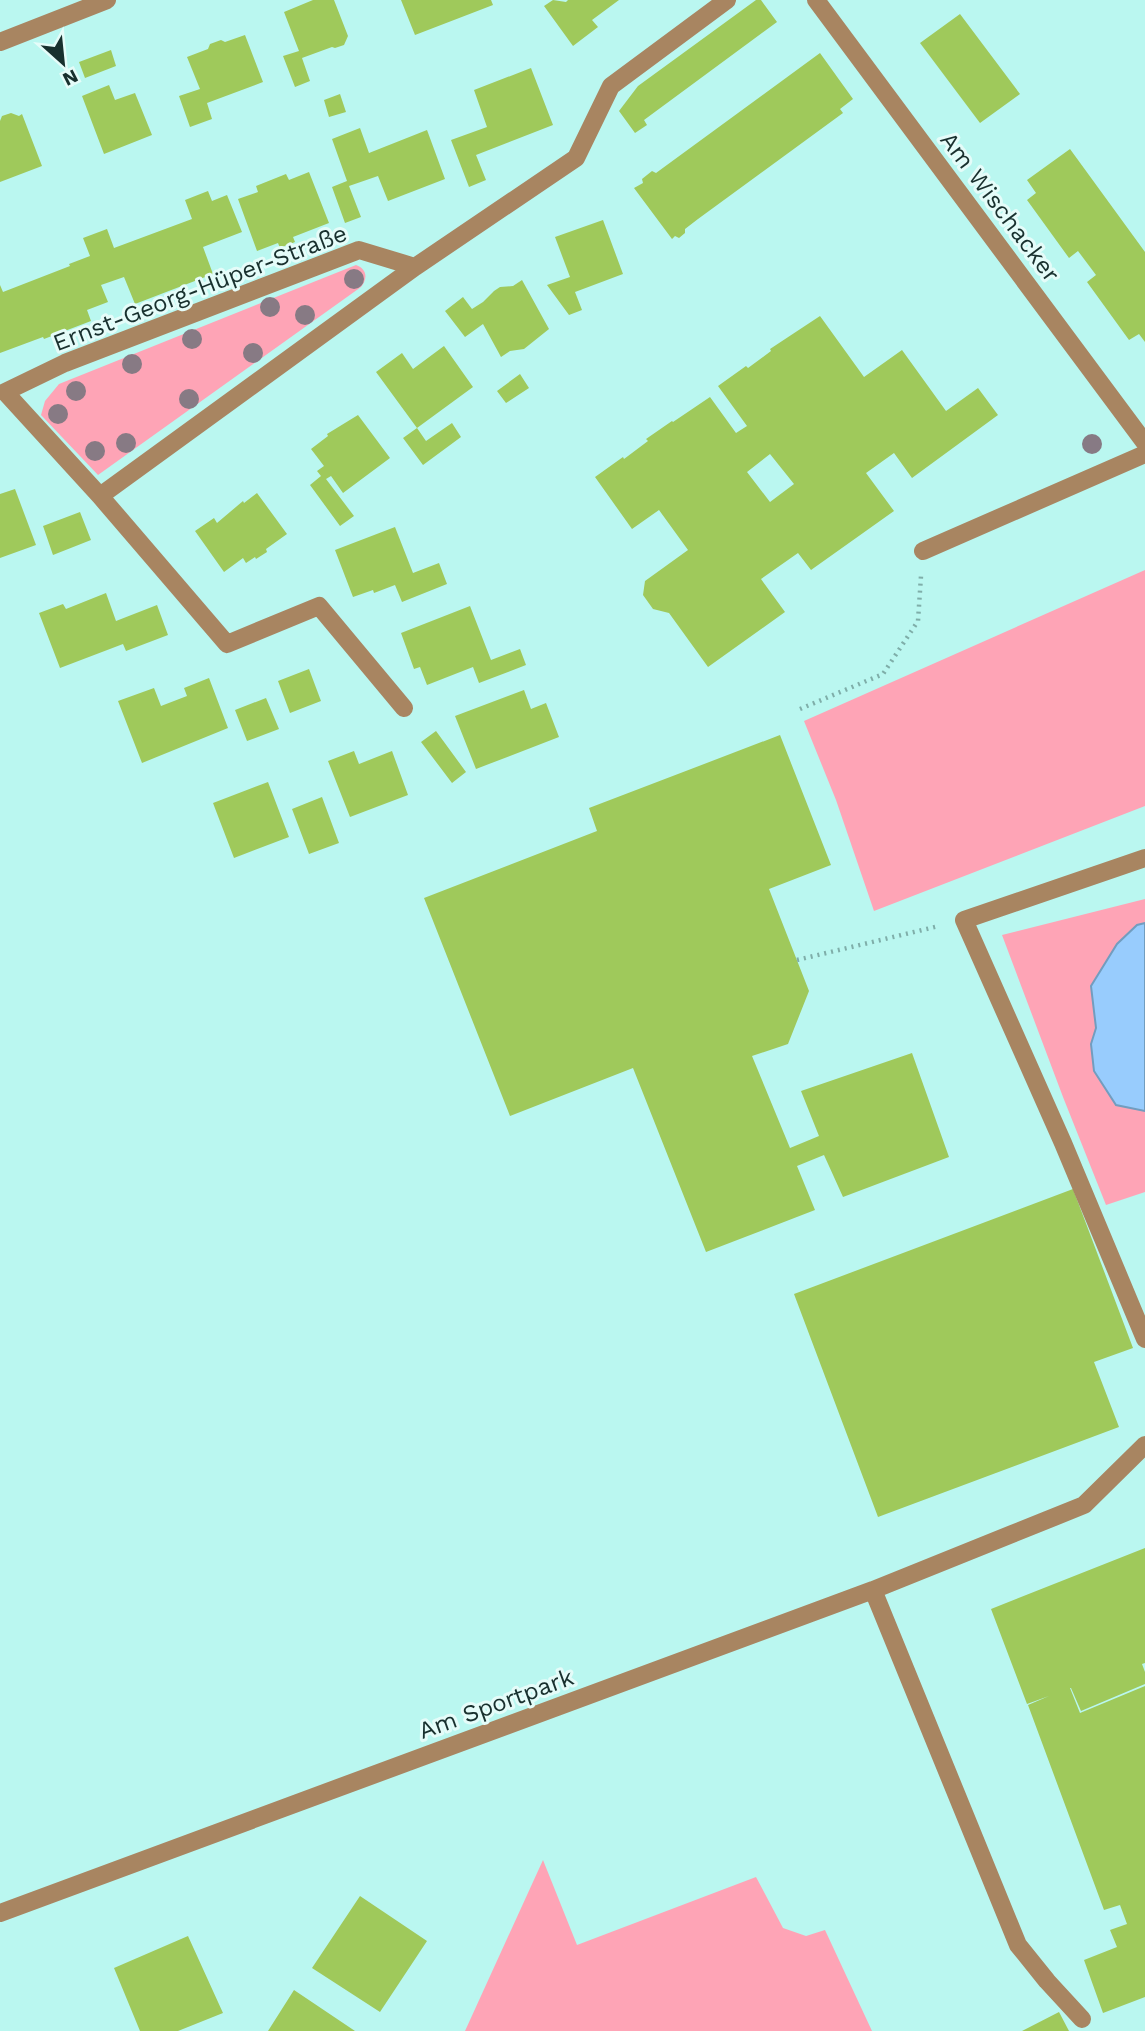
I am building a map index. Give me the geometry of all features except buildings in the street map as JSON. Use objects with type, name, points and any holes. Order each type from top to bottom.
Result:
[{"type":"street","points":[[0,42],[107,0]]},
{"type":"street","points":[[100,496],[415,267],[576,158],[611,86],[727,0]]},
{"type":"street","name":"Am Wischacker","points":[[816,0],[1145,443]]},
{"type":"street","name":"Ernst-Georg-Hüper-Straße","points":[[404,708],[319,606],[227,644],[100,496],[2,390],[65,363],[359,250],[415,267]]},
{"type":"street","points":[[923,551],[1145,454]]},
{"type":"street","points":[[1145,858],[964,920],[1063,1143],[1145,1339]]},
{"type":"street","name":"Am Sportpark","points":[[0,1913],[873,1590],[1084,1505],[1145,1445]]},
{"type":"street","points":[[873,1590],[1018,1945],[1082,2020]]},
{"type":"path","points":[[800,709],[883,674],[918,621],[923,551]]},
{"type":"path","points":[[797,960],[964,920]]},
{"type":"shaded area","points":[[356,265],[365,274],[361,287],[98,475],[41,415],[45,401],[59,384]]},
{"type":"shaded area","points":[[1145,570],[1145,806],[874,911],[836,800],[804,721]]},
{"type":"shaded area","points":[[1145,899],[1145,1192],[1106,1205],[1002,935]]},
{"type":"shaded area","points":[[543,1860],[577,1945],[756,1877],[783,1928],[806,1936],[825,1930],[872,2031],[465,2031]]},
{"type":"water","points":[[1145,923],[1145,1111],[1116,1105],[1094,1071],[1091,1044],[1096,1028],[1091,986],[1117,944],[1137,925]]}]
